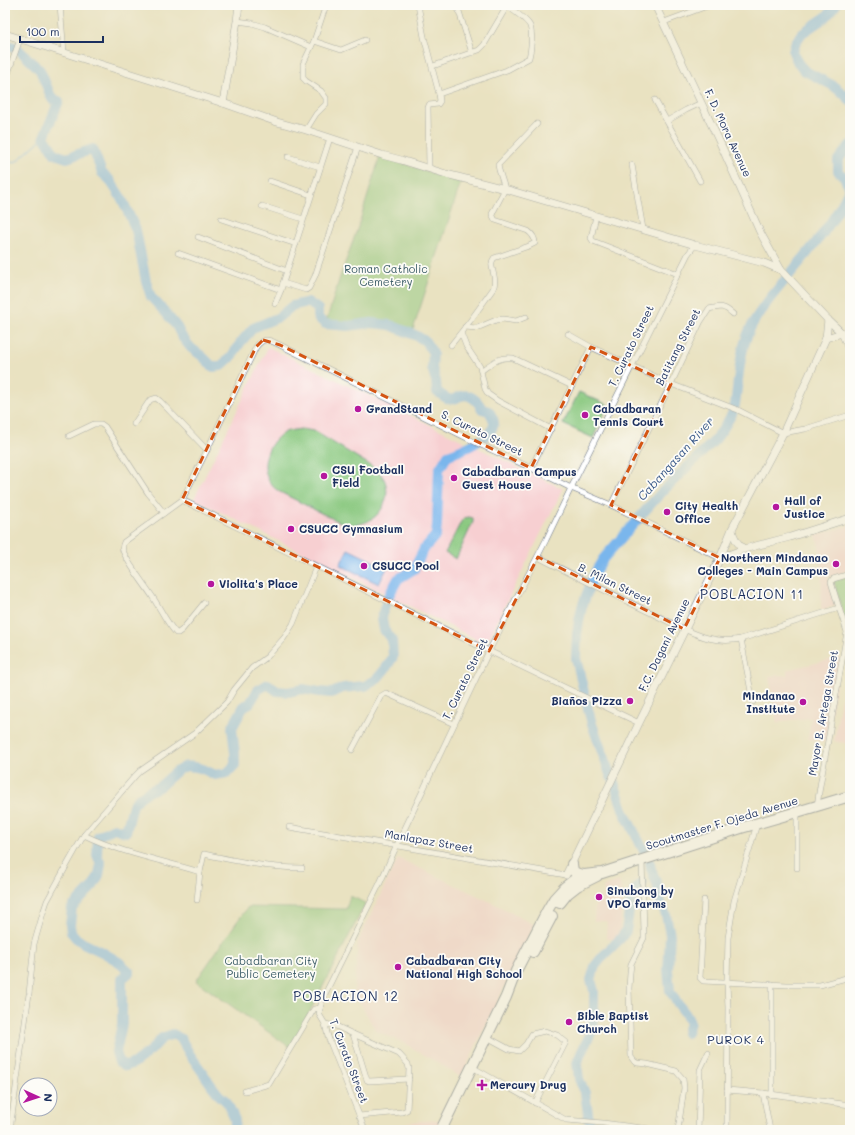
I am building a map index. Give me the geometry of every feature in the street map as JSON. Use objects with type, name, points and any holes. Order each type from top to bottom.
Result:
[{"type":"highway","name":"Scoutmaster F. Ojeda Avenue","points":[[441,1130],[487,1037],[506,997],[516,971],[543,917],[554,899],[565,887],[584,875],[602,872],[850,796]]},
{"type":"highway","points":[[572,864],[573,871],[575,873],[584,875]]},
{"type":"highway","name":"Scoutmaster F. Ojeda Avenue","points":[[506,997],[522,974],[560,903],[568,893],[577,886],[602,872]]},
{"type":"highway","points":[[554,899],[566,875]]},
{"type":"street","points":[[60,5],[64,53]]},
{"type":"street","points":[[223,103],[238,21],[239,5]]},
{"type":"street","points":[[306,130],[316,114],[326,104],[326,98],[321,91],[303,78],[304,64],[314,41],[326,5]]},
{"type":"street","points":[[418,5],[424,37],[440,101],[438,104],[429,105],[428,108],[429,168]]},
{"type":"street","points":[[457,5],[472,53]]},
{"type":"street","name":"F. D. Mora Avenue","points":[[655,5],[721,144],[760,232],[785,274]]},
{"type":"street","points":[[664,22],[710,5]]},
{"type":"street","points":[[432,66],[472,53],[484,46],[506,6],[530,25],[529,58],[507,70],[439,94]]},
{"type":"street","points":[[238,21],[265,27],[311,47]]},
{"type":"street","points":[[5,34],[20,41],[64,53],[223,103],[277,122],[446,174],[505,189],[687,243],[758,262],[785,274],[842,333],[850,351]]},
{"type":"street","points":[[314,41],[341,50],[365,40]]},
{"type":"street","points":[[5,82],[20,41]]},
{"type":"street","points":[[655,100],[700,182]]},
{"type":"street","points":[[667,121],[701,103]]},
{"type":"street","points":[[451,345],[470,322],[494,286],[495,279],[491,265],[492,260],[535,243],[535,238],[528,231],[499,222],[495,220],[493,215],[505,189],[498,165],[537,124]]},
{"type":"street","points":[[276,304],[330,138]]},
{"type":"street","points":[[283,282],[306,290],[309,288],[358,147]]},
{"type":"street","points":[[288,157],[320,167]]},
{"type":"street","points":[[632,166],[643,230]]},
{"type":"street","points":[[270,181],[311,194]]},
{"type":"street","points":[[262,206],[303,219]]},
{"type":"street","points":[[596,216],[591,238],[593,241],[678,274]]},
{"type":"street","points":[[221,219],[296,244]]},
{"type":"street","points":[[198,237],[287,271]]},
{"type":"street","points":[[687,243],[688,254]]},
{"type":"street","name":"T. Curato Street","points":[[365,1130],[328,1037],[325,1024],[319,1014],[322,1000],[362,922],[489,651],[538,557],[688,254],[694,245]]},
{"type":"street","points":[[758,262],[767,258],[770,250]]},
{"type":"street","points":[[178,253],[281,290]]},
{"type":"street","name":"Batitang Street","points":[[611,505],[701,321],[709,309],[718,307],[726,308],[733,314]]},
{"type":"street","points":[[465,327],[477,328],[496,320],[505,319],[516,321],[526,317]]},
{"type":"street","name":"F.C. Dagani Avenue","points":[[566,875],[684,628],[720,558],[732,529],[783,433],[826,338],[828,320]]},
{"type":"street","points":[[826,338],[850,331]]},
{"type":"street","points":[[461,333],[466,346],[481,371],[485,389],[488,394],[498,402],[551,429]]},
{"type":"street","points":[[568,334],[591,347],[671,384],[729,406],[783,433],[805,429],[850,415]]},
{"type":"street","name":"S. Curato Street","points":[[207,450],[256,347],[263,340],[269,340],[472,441],[571,488],[611,505],[720,558]]},
{"type":"street","points":[[531,468],[591,347]]},
{"type":"street","points":[[481,371],[500,358],[513,358],[572,386]]},
{"type":"street","points":[[134,424],[150,400],[156,398],[207,450],[182,500],[122,545],[122,550],[171,628],[176,633],[182,630],[204,603]]},
{"type":"street","points":[[69,436],[94,424],[101,424],[105,427],[148,493],[164,513]]},
{"type":"street","points":[[182,500],[638,723]]},
{"type":"street","points":[[720,558],[744,549],[790,537],[850,518]]},
{"type":"street","points":[[732,529],[736,542],[744,549]]},
{"type":"street","name":"B. Milan Street","points":[[538,557],[596,587],[684,628],[707,638],[717,640],[741,639],[839,608]]},
{"type":"street","points":[[10,1130],[29,994],[32,959],[37,931],[47,901],[84,835],[135,776],[195,732],[227,702],[234,690],[252,668],[267,657],[284,638],[293,624],[316,566]]},
{"type":"street","name":"Mayor B. Artega Street","points":[[817,806],[849,631],[839,608],[832,583],[833,579],[850,574]]},
{"type":"street","points":[[741,639],[753,702]]},
{"type":"street","points":[[352,750],[384,693],[390,694],[454,724]]},
{"type":"street","points":[[797,812],[797,868]]},
{"type":"street","points":[[728,1130],[728,938],[734,901],[756,824]]},
{"type":"street","name":"Manlapaz Street","points":[[289,827],[566,875]]},
{"type":"street","points":[[84,835],[108,846],[146,858],[200,872]]},
{"type":"street","points":[[197,900],[200,872],[204,854],[251,864],[281,868],[302,868]]},
{"type":"street","points":[[642,860],[644,938],[630,964],[629,988],[631,1057],[637,1063],[676,1071],[683,1079],[684,1088],[678,1130]]},
{"type":"street","points":[[704,900],[700,978],[703,981],[820,985],[850,977]]},
{"type":"street","points":[[772,984],[772,1095]]},
{"type":"street","points":[[244,1091],[269,1084],[314,1009],[320,1008]]},
{"type":"street","points":[[325,1024],[336,1026],[399,1054],[408,1064],[409,1079],[407,1110],[360,1116]]},
{"type":"street","points":[[487,1037],[510,1049],[519,1051],[526,1044],[532,1034],[545,1031],[557,1034],[566,1042],[535,1103]]},
{"type":"street","points":[[353,1034],[367,1080],[409,1079]]},
{"type":"street","points":[[698,1130],[700,1070],[708,1053]]},
{"type":"street","points":[[472,1067],[566,1120],[657,1130]]},
{"type":"street","points":[[727,1090],[764,1093],[850,1105]]},
{"type":"street","points":[[764,1093],[770,1130]]},
{"type":"highlighted area","points":[[263,340],[280,345],[531,468],[591,347],[671,384],[611,505],[720,558],[684,629],[538,557],[489,651],[182,500],[256,347]]},
{"type":"shaded area","points":[[268,347],[563,489],[486,644],[194,499]]},
{"type":"shaded area","name":"Northern Mindanao Colleges - Main Campus","points":[[850,525],[850,570],[828,577],[835,606],[821,610],[822,559],[816,535]]},
{"type":"shaded area","name":"Mindanao Institute","points":[[841,657],[826,742],[808,739],[811,718],[782,721],[777,724],[769,676],[787,675],[787,670]]},
{"type":"shaded area","points":[[841,698],[850,700],[850,744],[834,741]]},
{"type":"shaded area","points":[[398,858],[495,904],[534,925],[461,1077],[406,1044],[376,1031],[354,992],[358,941]]},
{"type":"shaded area","points":[[619,881],[623,894],[620,930],[615,939],[606,939],[607,923],[605,921],[594,921],[595,904],[603,904],[603,887]]},
{"type":"shaded area","points":[[440,1120],[436,1130],[404,1130],[408,1122]]},
{"type":"green space","name":"Roman Catholic Cemetery","points":[[380,156],[461,182],[412,333],[390,321],[370,320],[347,325],[326,322]]},
{"type":"green space","name":"Cabadbaran Tennis Court","points":[[579,392],[608,405],[593,438],[563,424]]},
{"type":"green space","name":"CSU Football Field","points":[[301,429],[314,431],[370,465],[381,474],[385,481],[387,490],[386,498],[379,513],[366,522],[349,524],[335,520],[280,492],[272,486],[265,470],[267,453],[277,437],[291,430]]},
{"type":"green space","points":[[469,517],[473,518],[473,522],[456,559],[445,553],[462,520]]},
{"type":"green space","points":[[850,575],[849,627],[846,624],[834,582],[835,580]]},
{"type":"green space","name":"Cabadbaran City Public Cemetery","points":[[350,896],[366,903],[291,1048],[196,981],[248,907],[346,909]]},
{"type":"water","name":"CSUCC Pool","points":[[348,549],[387,568],[379,584],[340,565]]},
{"type":"waterway","name":"Cabangasan River","points":[[836,5],[826,17],[802,33],[796,42],[793,52],[798,63],[805,71],[832,85],[850,101]]},
{"type":"waterway","points":[[5,44],[17,48],[40,70],[52,99],[59,101],[44,137],[55,154],[67,158],[93,149],[102,173],[109,179],[122,199],[136,230],[146,281],[151,297],[177,327],[182,337],[191,348],[213,367],[221,366],[231,357],[253,328],[279,317],[292,306],[308,302],[318,309],[318,318],[325,324],[348,326],[371,323],[390,325],[417,336],[425,341],[433,353],[432,368],[436,381],[437,392],[450,399],[464,395],[471,397],[482,409],[489,411],[494,422],[492,429],[482,439],[448,455],[439,470],[436,535],[424,549],[414,569],[398,579],[388,597],[382,619],[384,630],[392,639],[393,657],[376,680],[365,686],[343,688],[332,693],[303,689],[288,692],[277,691],[268,684],[258,690],[250,703],[244,706],[232,728],[235,765],[227,773],[215,775],[203,769],[186,766],[177,771],[159,787],[149,791],[139,798],[133,805],[126,832],[114,828],[98,836],[97,855],[101,864],[99,875],[93,886],[72,908],[70,925],[71,932],[76,938],[119,962],[130,972],[122,979],[122,1024],[116,1052],[119,1062],[126,1066],[134,1063],[151,1050],[162,1038],[173,1034],[181,1039],[212,1086],[227,1102],[235,1120],[234,1130]]},
{"type":"waterway","points":[[5,164],[17,161],[44,137]]},
{"type":"waterway","name":"Cabangasan River","points":[[584,692],[576,658],[577,634],[582,607],[593,577],[603,559],[659,495],[715,440],[732,414],[735,405],[742,353],[748,333],[761,310],[807,254],[837,213],[849,190],[845,178],[838,171],[838,160],[850,145]]},
{"type":"waterway","name":"Cabangasan River","points":[[586,701],[592,724],[611,777]]},
{"type":"waterway","name":"Cabangasan River","points":[[614,782],[624,812],[645,853]]},
{"type":"waterway","name":"Cabangasan River","points":[[650,863],[657,884],[660,900],[666,915],[670,935],[668,970],[670,991],[690,1022],[687,1033]]},
{"type":"waterway","name":"Cabangasan River","points":[[589,1120],[585,1093],[579,1079],[577,1063],[593,1029],[594,991],[591,980],[595,966],[626,931],[634,891],[642,883]]},
{"type":"place","name":"GrandStand","points":[[358,409]]},
{"type":"place","name":"Cabadbaran Tennis Court","points":[[585,415]]},
{"type":"place","name":"CSU Football Field","points":[[324,476]]},
{"type":"place","name":"Cabadbaran Campus Guest House","points":[[454,478]]},
{"type":"place","name":"Hall of Justice","points":[[776,507]]},
{"type":"place","name":"City Health Office","points":[[667,512]]},
{"type":"place","name":"CSUCC Gymnasium","points":[[291,529]]},
{"type":"place","name":"Northern Mindanao Colleges - Main Campus","points":[[836,564]]},
{"type":"place","name":"CSUCC Pool","points":[[364,566]]},
{"type":"place","name":"Violita's Place","points":[[211,584]]},
{"type":"place","name":"Biaños Pizza","points":[[630,701]]},
{"type":"place","name":"Mindanao Institute","points":[[803,702]]},
{"type":"place","name":"Sinubong by VPO farms","points":[[599,897]]},
{"type":"place","name":"Cabadbaran City National High School","points":[[398,967]]},
{"type":"place","name":"Bible Baptist Church","points":[[569,1022]]},
{"type":"place","name":"Mercury Drug","points":[[482,1085]]},
{"type":"district","name":"POBLACION 11","points":[[752,594]]},
{"type":"district","name":"POBLACION 12","points":[[346,996]]},
{"type":"district","name":"PUROK 4","points":[[736,1040]]}]
